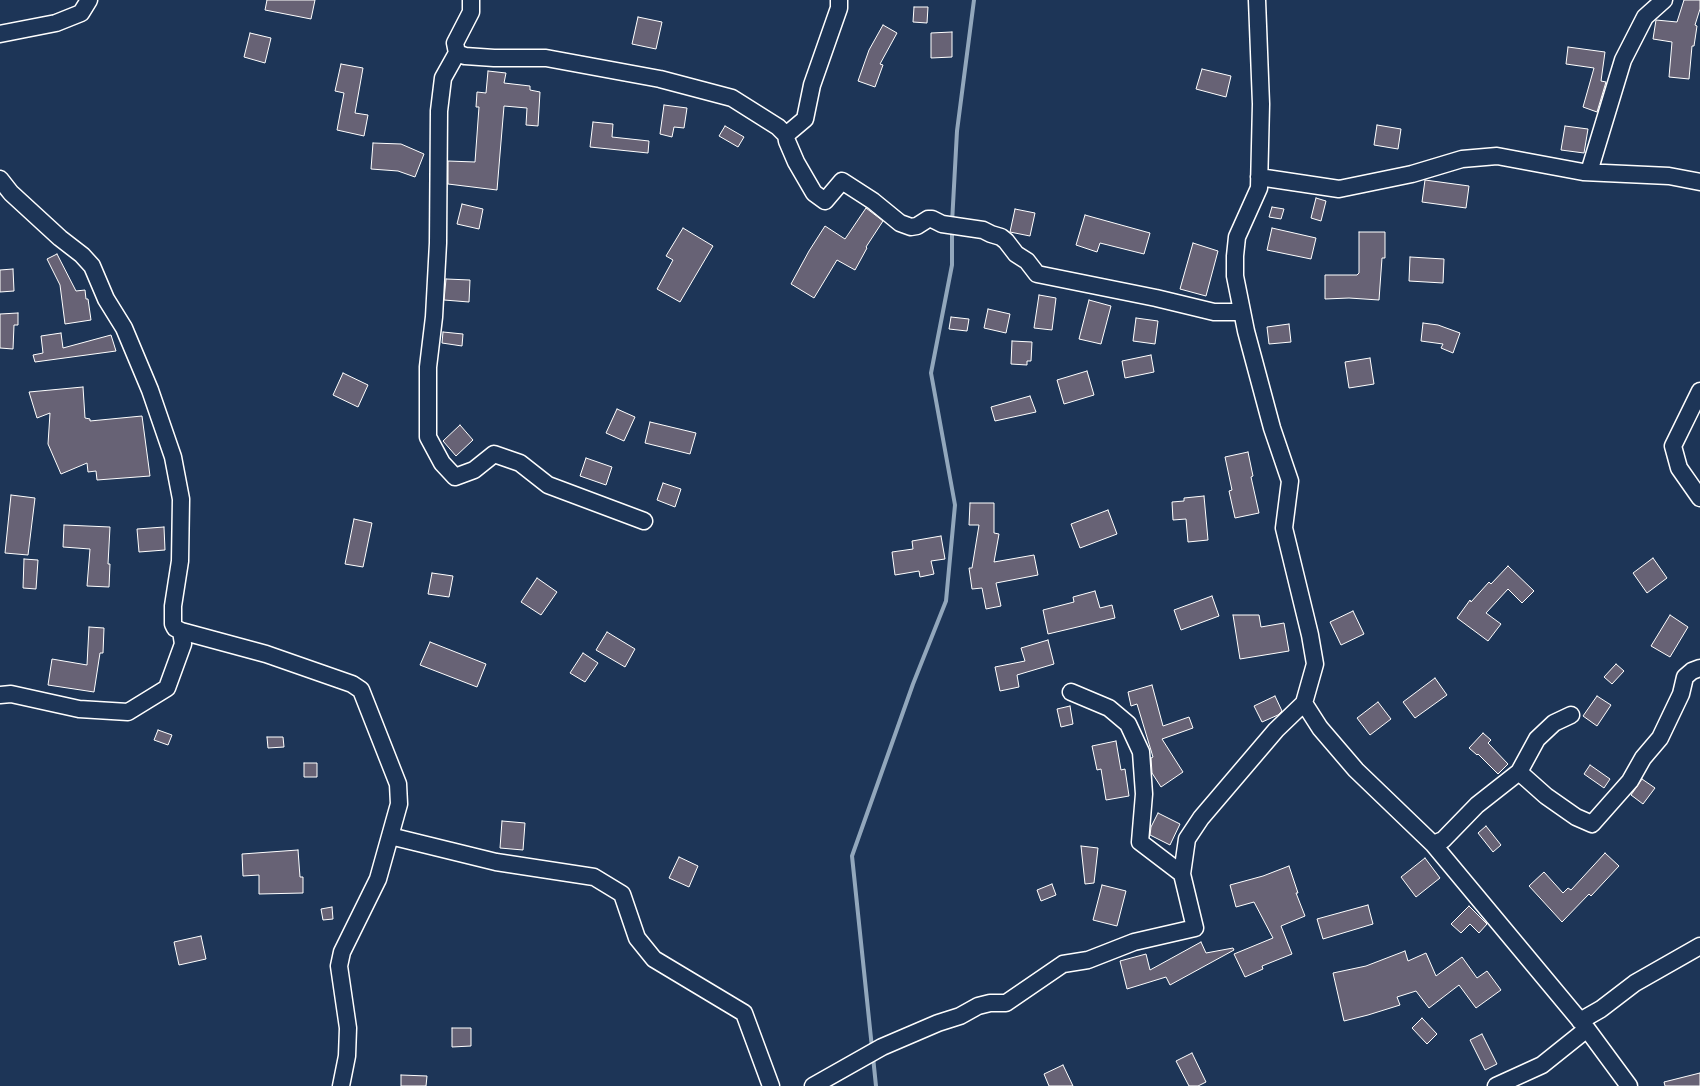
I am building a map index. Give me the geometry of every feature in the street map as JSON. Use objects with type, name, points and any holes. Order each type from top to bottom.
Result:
[{"type":"street","points":[[0,34],[56,23],[81,13],[89,0]]},
{"type":"street","points":[[471,0],[471,12],[455,43],[457,53],[443,78],[439,111],[438,244],[434,317],[428,367],[428,437],[442,463],[455,477],[474,470],[494,454],[520,462],[548,485],[644,520]]},
{"type":"street","points":[[786,135],[805,120],[812,85],[838,8],[839,0]]},
{"type":"street","points":[[813,1086],[877,1050],[938,1022],[960,1016],[978,1006],[990,1003],[1006,1003],[1063,964],[1088,960],[1134,942],[1195,928],[1182,874],[1187,839],[1201,818],[1276,730],[1304,704],[1315,664],[1310,635],[1284,528],[1290,481],[1272,428],[1242,312],[1235,276],[1237,237],[1259,188],[1260,104],[1257,0]]},
{"type":"street","points":[[1589,172],[1623,60],[1646,17],[1664,0]]},
{"type":"street","points":[[457,53],[465,56],[494,58],[546,58],[660,79],[732,98],[778,127],[786,135],[787,142],[796,162],[814,193],[825,201],[842,182],[873,201],[900,223],[911,227],[932,219],[942,224],[983,230],[1001,238],[1006,241],[1016,254],[1027,262],[1037,274],[1156,298],[1214,312],[1242,312]]},
{"type":"street","points":[[1259,177],[1339,189],[1412,174],[1462,159],[1497,156],[1589,172],[1669,176],[1700,182]]},
{"type":"street","points":[[0,179],[11,193],[60,238],[82,255],[92,266],[106,299],[124,328],[150,390],[174,457],[181,499],[180,562],[173,606],[173,624],[175,628],[181,631],[266,654],[352,684],[361,690],[398,784],[399,804],[378,879],[342,952],[339,966],[348,1028],[347,1056],[341,1086]]},
{"type":"street","points":[[1700,391],[1673,446],[1679,468],[1700,498]]},
{"type":"street","points":[[0,694],[11,694],[79,709],[128,712],[167,688],[183,644],[181,631]]},
{"type":"street","points":[[1519,772],[1546,796],[1576,817],[1592,824],[1630,781],[1643,758],[1660,738],[1681,694],[1685,677],[1692,671],[1700,668]]},
{"type":"street","points":[[1070,692],[1109,708],[1128,724],[1141,752],[1144,794],[1140,842],[1182,874]]},
{"type":"street","points":[[1304,704],[1320,728],[1356,770],[1433,844],[1584,1025],[1629,1086]]},
{"type":"street","points":[[1433,844],[1443,840],[1477,805],[1519,772],[1537,739],[1554,723],[1571,715]]},
{"type":"street","points":[[390,836],[496,862],[594,877],[622,894],[638,938],[654,959],[744,1012],[771,1086]]},
{"type":"street","points":[[1496,1086],[1542,1065],[1601,1009],[1635,983],[1700,946]]},
{"type":"building","points":[[267,0],[315,0],[311,19],[265,10]]},
{"type":"building","points":[[1684,0],[1700,0],[1700,9],[1695,25],[1697,26],[1694,46],[1692,46],[1689,79],[1669,77],[1672,42],[1653,39],[1656,20],[1677,22]]},
{"type":"building","points":[[914,7],[928,7],[927,23],[913,22]]},
{"type":"building","points":[[638,17],[662,22],[656,49],[632,44]]},
{"type":"building","points":[[883,25],[897,33],[880,64],[883,65],[875,87],[858,81],[869,50]]},
{"type":"building","points":[[952,32],[952,57],[931,58],[931,33]]},
{"type":"building","points":[[250,33],[271,38],[265,63],[244,57]]},
{"type":"building","points":[[1568,47],[1605,52],[1601,81],[1606,82],[1597,112],[1583,107],[1594,68],[1566,64]]},
{"type":"building","points":[[341,64],[363,68],[355,113],[368,115],[364,136],[337,130],[344,93],[335,91]]},
{"type":"building","points":[[1202,69],[1231,76],[1226,97],[1196,89]]},
{"type":"building","points":[[488,71],[506,73],[504,83],[530,86],[530,90],[540,92],[538,126],[526,125],[527,108],[504,106],[497,190],[448,184],[448,161],[475,162],[479,107],[476,107],[477,92],[486,93]]},
{"type":"building","points":[[664,105],[687,108],[684,128],[674,127],[672,137],[660,134]]},
{"type":"building","points":[[593,122],[613,124],[612,137],[649,141],[648,153],[590,147]]},
{"type":"building","points":[[1377,125],[1401,129],[1398,149],[1374,145]]},
{"type":"building","points":[[725,126],[744,137],[738,147],[719,136]]},
{"type":"building","points":[[1565,126],[1588,129],[1584,153],[1561,150]]},
{"type":"building","points":[[373,143],[401,144],[424,154],[415,177],[398,171],[371,169]]},
{"type":"building","points":[[1425,180],[1469,186],[1466,208],[1422,202]]},
{"type":"building","points":[[1316,198],[1326,201],[1321,221],[1311,218]]},
{"type":"building","points":[[462,204],[483,209],[479,229],[457,224]]},
{"type":"building","points":[[1272,207],[1284,209],[1281,219],[1269,217]]},
{"type":"building","points":[[866,208],[883,221],[866,247],[867,248],[855,270],[837,260],[814,298],[791,284],[825,226],[845,239]]},
{"type":"building","points":[[1015,209],[1035,213],[1030,236],[1010,232]]},
{"type":"building","points":[[1085,215],[1150,233],[1144,254],[1100,243],[1097,252],[1076,245]]},
{"type":"building","points":[[683,228],[713,246],[680,302],[657,289],[673,260],[666,256]]},
{"type":"building","points":[[1272,228],[1316,238],[1311,259],[1267,250]]},
{"type":"building","points":[[1359,232],[1385,232],[1385,258],[1382,258],[1379,300],[1349,298],[1325,299],[1325,275],[1357,275],[1359,273]]},
{"type":"building","points":[[1193,243],[1218,251],[1206,296],[1180,289]]},
{"type":"building","points":[[57,254],[76,291],[85,290],[91,320],[65,324],[60,285],[47,259]]},
{"type":"building","points":[[1410,257],[1444,259],[1443,283],[1409,281]]},
{"type":"building","points":[[13,269],[14,291],[0,292],[0,270]]},
{"type":"building","points":[[446,279],[470,280],[469,302],[444,300]]},
{"type":"building","points":[[1039,295],[1056,298],[1052,330],[1034,328]]},
{"type":"building","points":[[1089,300],[1111,306],[1101,344],[1079,339]]},
{"type":"building","points":[[988,309],[1010,314],[1006,333],[984,328]]},
{"type":"building","points":[[18,313],[18,325],[14,325],[13,349],[0,348],[0,314]]},
{"type":"building","points":[[951,317],[969,319],[967,331],[949,329]]},
{"type":"building","points":[[1136,318],[1158,321],[1155,344],[1133,341]]},
{"type":"building","points":[[1423,323],[1438,325],[1460,333],[1453,353],[1441,348],[1443,344],[1421,341]]},
{"type":"building","points":[[1289,324],[1291,342],[1269,344],[1267,327]]},
{"type":"building","points":[[443,332],[463,334],[462,346],[442,343]]},
{"type":"building","points":[[61,333],[63,348],[111,335],[116,351],[35,362],[33,355],[43,353],[41,336]]},
{"type":"building","points":[[1012,341],[1032,342],[1031,361],[1027,361],[1027,365],[1011,364]]},
{"type":"building","points":[[1151,355],[1154,372],[1125,378],[1122,361]]},
{"type":"building","points":[[1370,358],[1374,384],[1349,388],[1345,362]]},
{"type":"building","points":[[1087,371],[1094,395],[1064,404],[1057,380]]},
{"type":"building","points":[[343,373],[368,385],[358,407],[333,395]]},
{"type":"building","points":[[83,387],[85,418],[90,419],[90,421],[142,416],[150,476],[97,480],[96,471],[88,472],[87,463],[61,474],[48,444],[50,413],[37,418],[29,392]]},
{"type":"building","points":[[1030,396],[1036,412],[995,421],[991,407]]},
{"type":"building","points":[[617,409],[635,417],[624,441],[606,433]]},
{"type":"building","points":[[650,422],[696,433],[690,454],[645,443]]},
{"type":"building","points":[[460,425],[473,440],[456,456],[443,441]]},
{"type":"building","points":[[1248,452],[1253,476],[1251,477],[1259,513],[1235,518],[1229,491],[1232,490],[1225,457]]},
{"type":"building","points":[[586,458],[612,467],[606,485],[580,476]]},
{"type":"building","points":[[663,483],[681,489],[675,507],[657,500]]},
{"type":"building","points":[[11,495],[35,498],[28,555],[5,553]]},
{"type":"building","points":[[1204,496],[1208,540],[1188,542],[1186,519],[1173,520],[1172,502],[1184,501],[1184,498]]},
{"type":"building","points":[[970,503],[994,503],[994,533],[999,534],[994,562],[1034,555],[1038,575],[996,583],[1001,606],[986,609],[982,588],[972,589],[969,568],[972,568],[979,525],[969,525]]},
{"type":"building","points":[[1108,510],[1117,534],[1080,548],[1071,524]]},
{"type":"building","points":[[354,519],[372,523],[363,567],[345,564]]},
{"type":"building","points":[[64,525],[110,527],[108,564],[110,564],[109,587],[87,586],[90,549],[63,547]]},
{"type":"building","points":[[164,527],[165,550],[139,552],[137,529]]},
{"type":"building","points":[[941,536],[945,559],[931,561],[934,574],[920,577],[919,571],[895,575],[892,552],[913,549],[912,541]]},
{"type":"building","points":[[1653,558],[1667,578],[1647,593],[1633,573]]},
{"type":"building","points":[[24,559],[38,560],[36,589],[23,588]]},
{"type":"building","points":[[1508,566],[1534,591],[1522,603],[1508,589],[1486,613],[1501,624],[1488,641],[1457,618],[1470,600],[1471,602],[1489,582],[1491,584]]},
{"type":"building","points":[[432,573],[453,576],[449,597],[428,594]]},
{"type":"building","points":[[537,578],[557,592],[541,615],[521,602]]},
{"type":"building","points":[[1095,591],[1100,608],[1112,605],[1115,618],[1048,634],[1043,610],[1074,602],[1073,597]]},
{"type":"building","points":[[1212,596],[1219,616],[1181,630],[1174,610]]},
{"type":"building","points":[[1353,611],[1364,634],[1341,645],[1330,622]]},
{"type":"building","points":[[1233,615],[1259,615],[1261,627],[1284,623],[1289,651],[1240,659]]},
{"type":"building","points":[[1670,615],[1688,627],[1670,657],[1651,646]]},
{"type":"building","points":[[89,627],[104,628],[103,653],[100,653],[94,692],[48,685],[52,659],[87,665]]},
{"type":"building","points":[[607,632],[635,649],[625,667],[596,650]]},
{"type":"building","points":[[1048,640],[1054,664],[1017,675],[1019,687],[1000,691],[995,667],[1025,661],[1021,648]]},
{"type":"building","points":[[430,642],[486,664],[477,687],[420,665]]},
{"type":"building","points":[[583,653],[598,663],[585,682],[570,673]]},
{"type":"building","points":[[1616,664],[1624,671],[1612,684],[1604,677]]},
{"type":"building","points":[[1435,678],[1447,695],[1415,718],[1403,702]]},
{"type":"building","points":[[1152,685],[1163,726],[1189,717],[1193,728],[1162,739],[1183,772],[1161,787],[1152,773],[1151,758],[1153,757],[1137,704],[1131,706],[1128,692]]},
{"type":"building","points":[[1275,696],[1282,711],[1278,715],[1262,722],[1254,706]]},
{"type":"building","points":[[1597,696],[1611,705],[1597,726],[1583,716]]},
{"type":"building","points":[[1378,702],[1391,719],[1370,735],[1357,718]]},
{"type":"building","points":[[1070,706],[1073,724],[1061,727],[1057,709]]},
{"type":"building","points":[[158,730],[172,735],[168,745],[154,740]]},
{"type":"building","points":[[1483,733],[1491,740],[1488,743],[1508,764],[1498,774],[1478,754],[1477,755],[1469,748]]},
{"type":"building","points":[[267,737],[283,737],[284,747],[268,748]]},
{"type":"building","points":[[1116,741],[1121,770],[1125,769],[1129,796],[1106,800],[1101,769],[1097,770],[1092,746]]},
{"type":"building","points":[[304,763],[317,763],[317,777],[304,777]]},
{"type":"building","points":[[1590,765],[1610,779],[1604,788],[1584,774]]},
{"type":"building","points":[[1642,779],[1655,788],[1643,804],[1631,795]]},
{"type":"building","points":[[1158,813],[1180,824],[1170,845],[1150,835],[1151,827]]},
{"type":"building","points":[[502,821],[525,823],[523,850],[500,848]]},
{"type":"building","points":[[1486,826],[1501,845],[1493,852],[1478,833]]},
{"type":"building","points":[[1081,846],[1098,848],[1094,883],[1085,884]]},
{"type":"building","points":[[298,850],[300,877],[303,877],[303,893],[259,894],[259,875],[243,876],[242,854]]},
{"type":"building","points":[[1605,853],[1619,866],[1591,896],[1589,894],[1562,922],[1529,886],[1544,872],[1563,893],[1568,888],[1571,890]]},
{"type":"building","points":[[679,857],[698,866],[689,887],[669,878]]},
{"type":"building","points":[[1425,858],[1440,878],[1416,897],[1401,877]]},
{"type":"building","points":[[1289,866],[1298,893],[1296,893],[1305,916],[1281,926],[1292,954],[1262,966],[1263,969],[1245,977],[1234,954],[1273,938],[1254,902],[1236,907],[1230,885],[1263,876]]},
{"type":"building","points":[[1052,884],[1056,895],[1041,901],[1037,890]]},
{"type":"building","points":[[1102,885],[1126,891],[1117,926],[1093,920]]},
{"type":"building","points":[[1368,905],[1373,924],[1323,939],[1317,919]]},
{"type":"building","points":[[1469,906],[1487,924],[1479,933],[1470,924],[1461,933],[1451,924]]},
{"type":"building","points":[[332,907],[333,919],[323,920],[321,909]]},
{"type":"building","points":[[201,936],[206,959],[179,965],[174,942]]},
{"type":"building","points":[[1201,942],[1206,953],[1233,948],[1234,950],[1170,985],[1166,977],[1127,989],[1120,961],[1146,954],[1150,970]]},
{"type":"building","points":[[1405,951],[1408,961],[1426,953],[1436,976],[1462,957],[1477,978],[1487,971],[1501,990],[1476,1008],[1459,985],[1429,1008],[1416,991],[1397,997],[1400,1005],[1344,1021],[1333,973],[1366,966]]},
{"type":"building","points":[[1422,1018],[1437,1034],[1427,1044],[1412,1028]]},
{"type":"building","points":[[452,1028],[471,1028],[471,1046],[452,1047]]},
{"type":"building","points":[[1482,1034],[1497,1064],[1485,1070],[1470,1040]]},
{"type":"building","points":[[1192,1053],[1206,1082],[1198,1086],[1189,1086],[1176,1061]]},
{"type":"building","points":[[1063,1065],[1073,1086],[1049,1086],[1044,1074]]},
{"type":"building","points":[[1700,1073],[1700,1086],[1665,1086],[1664,1082]]},
{"type":"building","points":[[401,1075],[427,1076],[426,1086],[401,1086]]},
{"type":"waterway","points":[[952,223],[957,131],[974,0]]},
{"type":"waterway","points":[[872,1048],[852,856],[913,684],[946,601],[955,505],[931,373],[952,265],[952,229]]},
{"type":"waterway","points":[[873,1057],[876,1086]]}]
